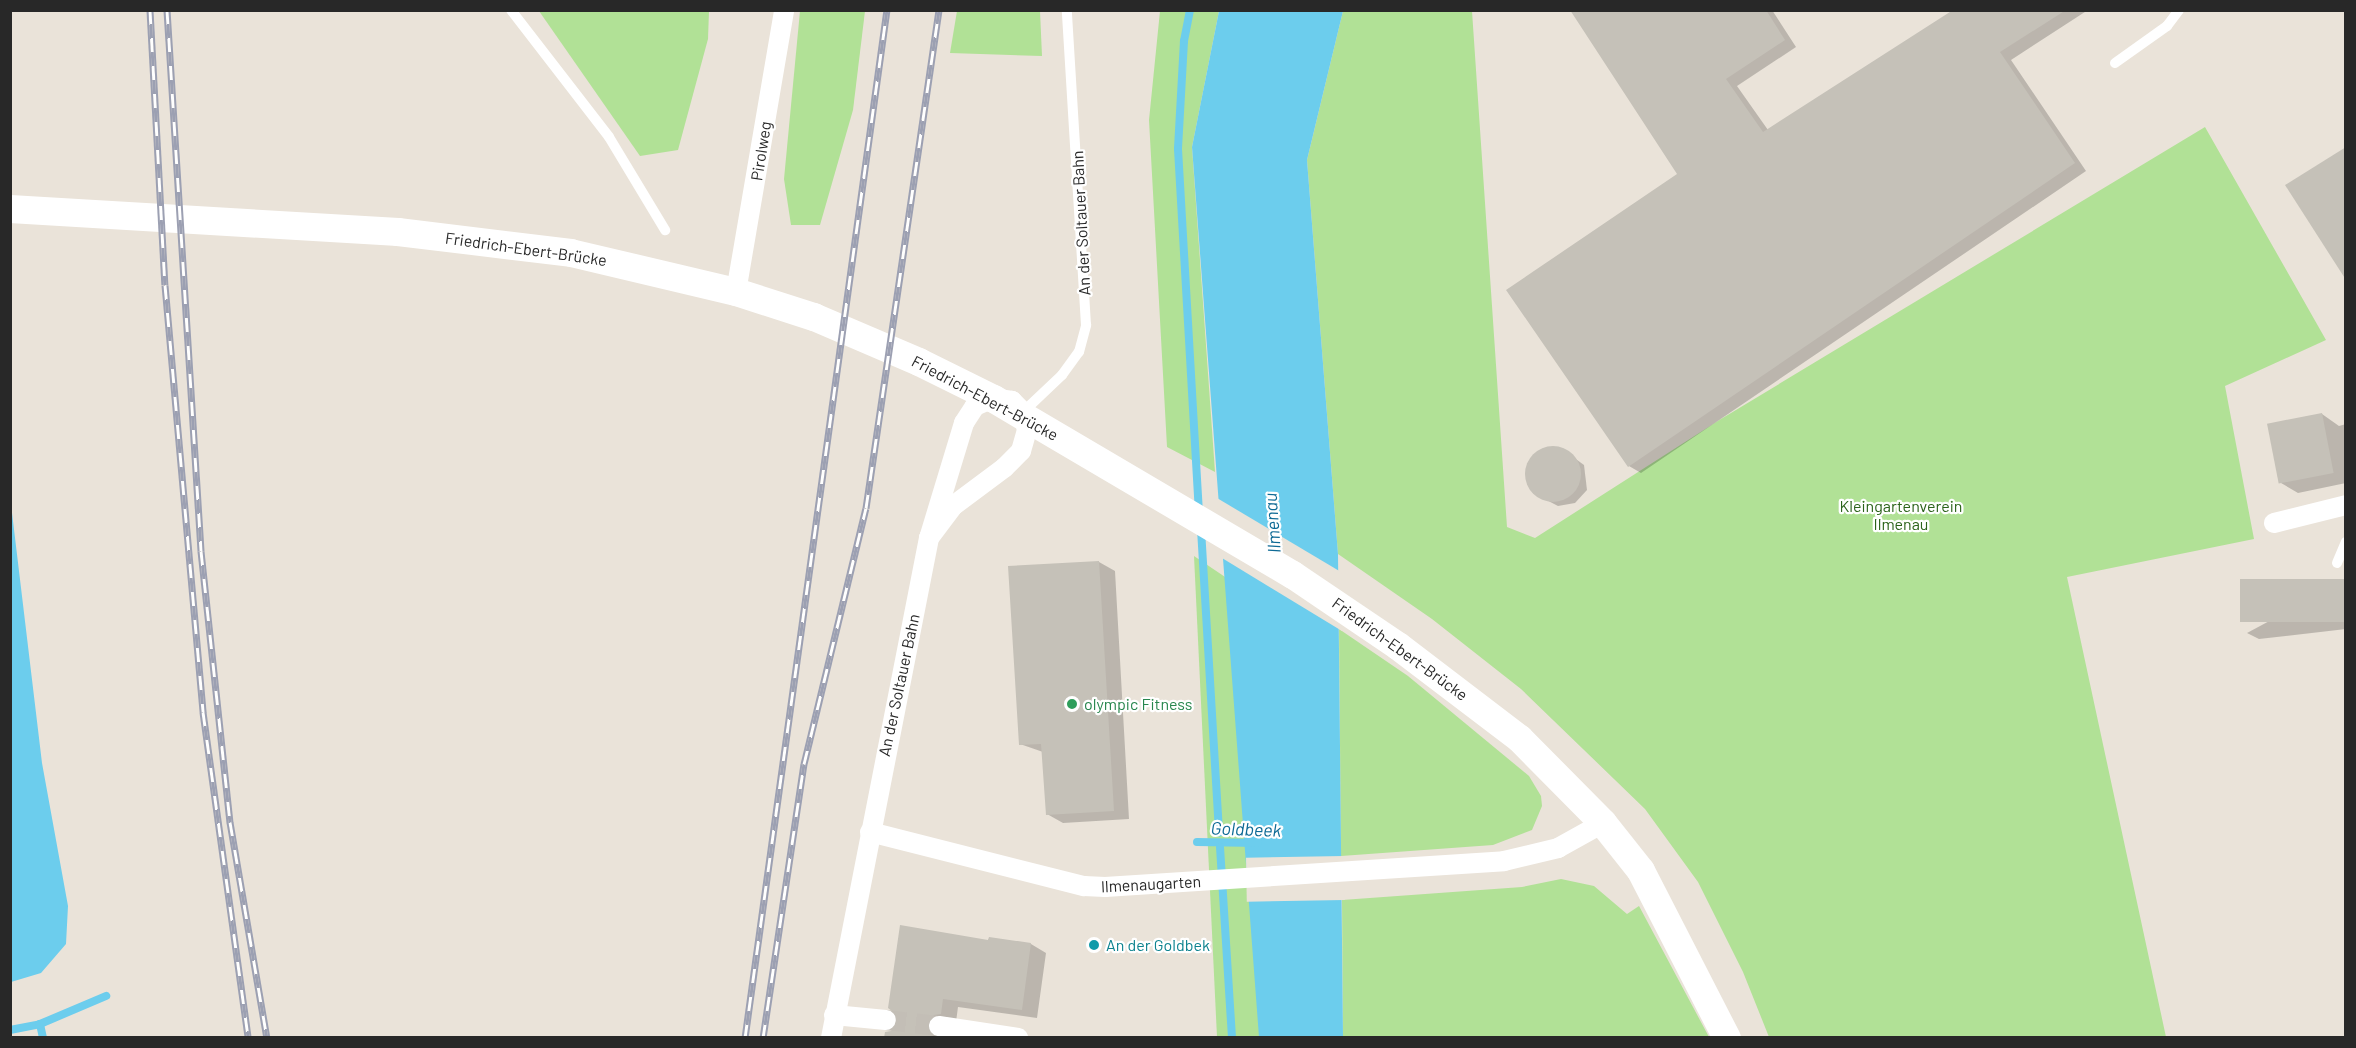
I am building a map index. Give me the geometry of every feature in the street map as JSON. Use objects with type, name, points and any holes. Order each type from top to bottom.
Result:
[{"type":"main road","name":"Friedrich-Ebert-Brücke","points":[[10,209],[398,232],[493,242],[659,271],[736,292],[870,339],[994,399],[1293,575],[1398,646],[1488,714],[1556,772],[1603,823],[1641,871],[1706,990],[1727,1038]]},
{"type":"street","name":"Pirolweg","points":[[736,292],[784,10]]},
{"type":"street","name":"An der Soltauer Bahn","points":[[870,832],[929,538],[964,423],[975,406],[993,398],[1012,401],[1023,412],[1027,430],[1021,451],[1004,468],[953,506],[929,538]]},
{"type":"street","points":[[2274,523],[2346,505]]},
{"type":"street","name":"Ilmenaugarten","points":[[870,832],[1084,886],[1115,887],[1504,861],[1558,848],[1603,823]]},
{"type":"street","points":[[831,1038],[870,832]]},
{"type":"street","points":[[834,1015],[886,1020]]},
{"type":"street","points":[[939,1026],[1018,1038]]},
{"type":"lane","points":[[511,10],[609,138],[665,230]]},
{"type":"lane","name":"An der Soltauer Bahn","points":[[1023,412],[1068,367],[1079,352],[1086,325],[1067,10]]},
{"type":"lane","points":[[2115,63],[2167,26],[2178,10]]},
{"type":"lane","points":[[2337,562],[2346,542]]},
{"type":"green space","points":[[539,11],[709,11],[708,39],[678,150],[640,156]]},
{"type":"green space","points":[[800,11],[865,11],[853,110],[820,225],[791,225],[784,179]]},
{"type":"green space","points":[[957,11],[1040,11],[1042,56],[950,53]]},
{"type":"green space","points":[[1160,11],[1219,11],[1192,147],[1215,472],[1167,447],[1149,120]]},
{"type":"green space","name":"Kleingartenverein Ilmenau","points":[[1343,11],[1472,11],[1507,527],[1535,538],[1721,419],[2205,127],[2326,340],[2225,386],[2254,539],[2067,577],[2166,1037],[1769,1037],[1743,972],[1698,882],[1645,809],[1521,689],[1432,619],[1338,554],[1307,160]]},
{"type":"green space","points":[[1194,556],[1234,583],[1260,1037],[1217,1037]]},
{"type":"green space","points":[[1339,629],[1408,676],[1529,776],[1541,796],[1542,806],[1532,830],[1493,845],[1341,856]]},
{"type":"green space","points":[[1561,879],[1594,886],[1627,914],[1639,906],[1709,1037],[1343,1037],[1342,900],[1522,887]]},
{"type":"water","name":"Ilmenau","points":[[1219,11],[1343,11],[1307,160],[1338,554],[1343,1037],[1259,1037],[1192,147]]},
{"type":"water","points":[[10,496],[42,763],[68,906],[66,944],[41,973],[11,982]]},
{"type":"pier","points":[[1217,498],[1341,572],[1342,631],[1222,558]]},
{"type":"pier","points":[[1344,856],[1345,900],[1247,902],[1246,858]]},
{"type":"building","points":[[1570,10],[1766,10],[1785,40],[1726,79],[1763,132],[1953,10],[2066,10],[2000,52],[2075,163],[1628,467],[1506,290],[1677,174]]},
{"type":"building","points":[[2346,147],[2346,280],[2285,185]]},
{"type":"building","points":[[2322,413],[2334,473],[2279,484],[2267,424]]},
{"type":"building","points":[[1547,446],[1559,446],[1569,450],[1577,458],[1581,474],[1577,490],[1569,498],[1559,502],[1547,502],[1537,498],[1529,490],[1525,480],[1525,468],[1529,458],[1537,450]]},
{"type":"building","points":[[1099,561],[1114,811],[1046,815],[1041,744],[1019,745],[1008,566]]},
{"type":"building","points":[[2240,579],[2346,579],[2346,622],[2240,622]]},
{"type":"building","points":[[900,925],[988,940],[989,937],[1031,943],[1022,1010],[943,999],[941,1014],[934,1015],[927,1024],[928,1031],[936,1038],[884,1038],[885,1032],[891,1031],[898,1022],[897,1015],[888,1008]]},
{"type":"waterway","points":[[1190,10],[1184,41],[1178,149],[1199,512]]},
{"type":"waterway","points":[[1201,529],[1219,832]]},
{"type":"waterway","name":"Goldbeek","points":[[1197,842],[1258,843]]},
{"type":"waterway","points":[[1220,847],[1232,1038]]},
{"type":"waterway","name":"Goldbeek","points":[[10,1030],[40,1024],[106,996]]},
{"type":"waterway","points":[[40,1024],[43,1038]]},
{"type":"tunnel","points":[[886,1020],[939,1026]]},
{"type":"railway","points":[[150,10],[165,285],[203,712],[248,1038]]},
{"type":"railway","points":[[167,10],[201,551],[230,822],[267,1038]]},
{"type":"railway","points":[[745,1038],[887,10]]},
{"type":"railway","points":[[763,1038],[804,764],[866,508],[939,10]]},
{"type":"place","name":"olympic Fitness","points":[[1072,704]]},
{"type":"place","name":"An der Goldbek","points":[[1094,945]]}]
